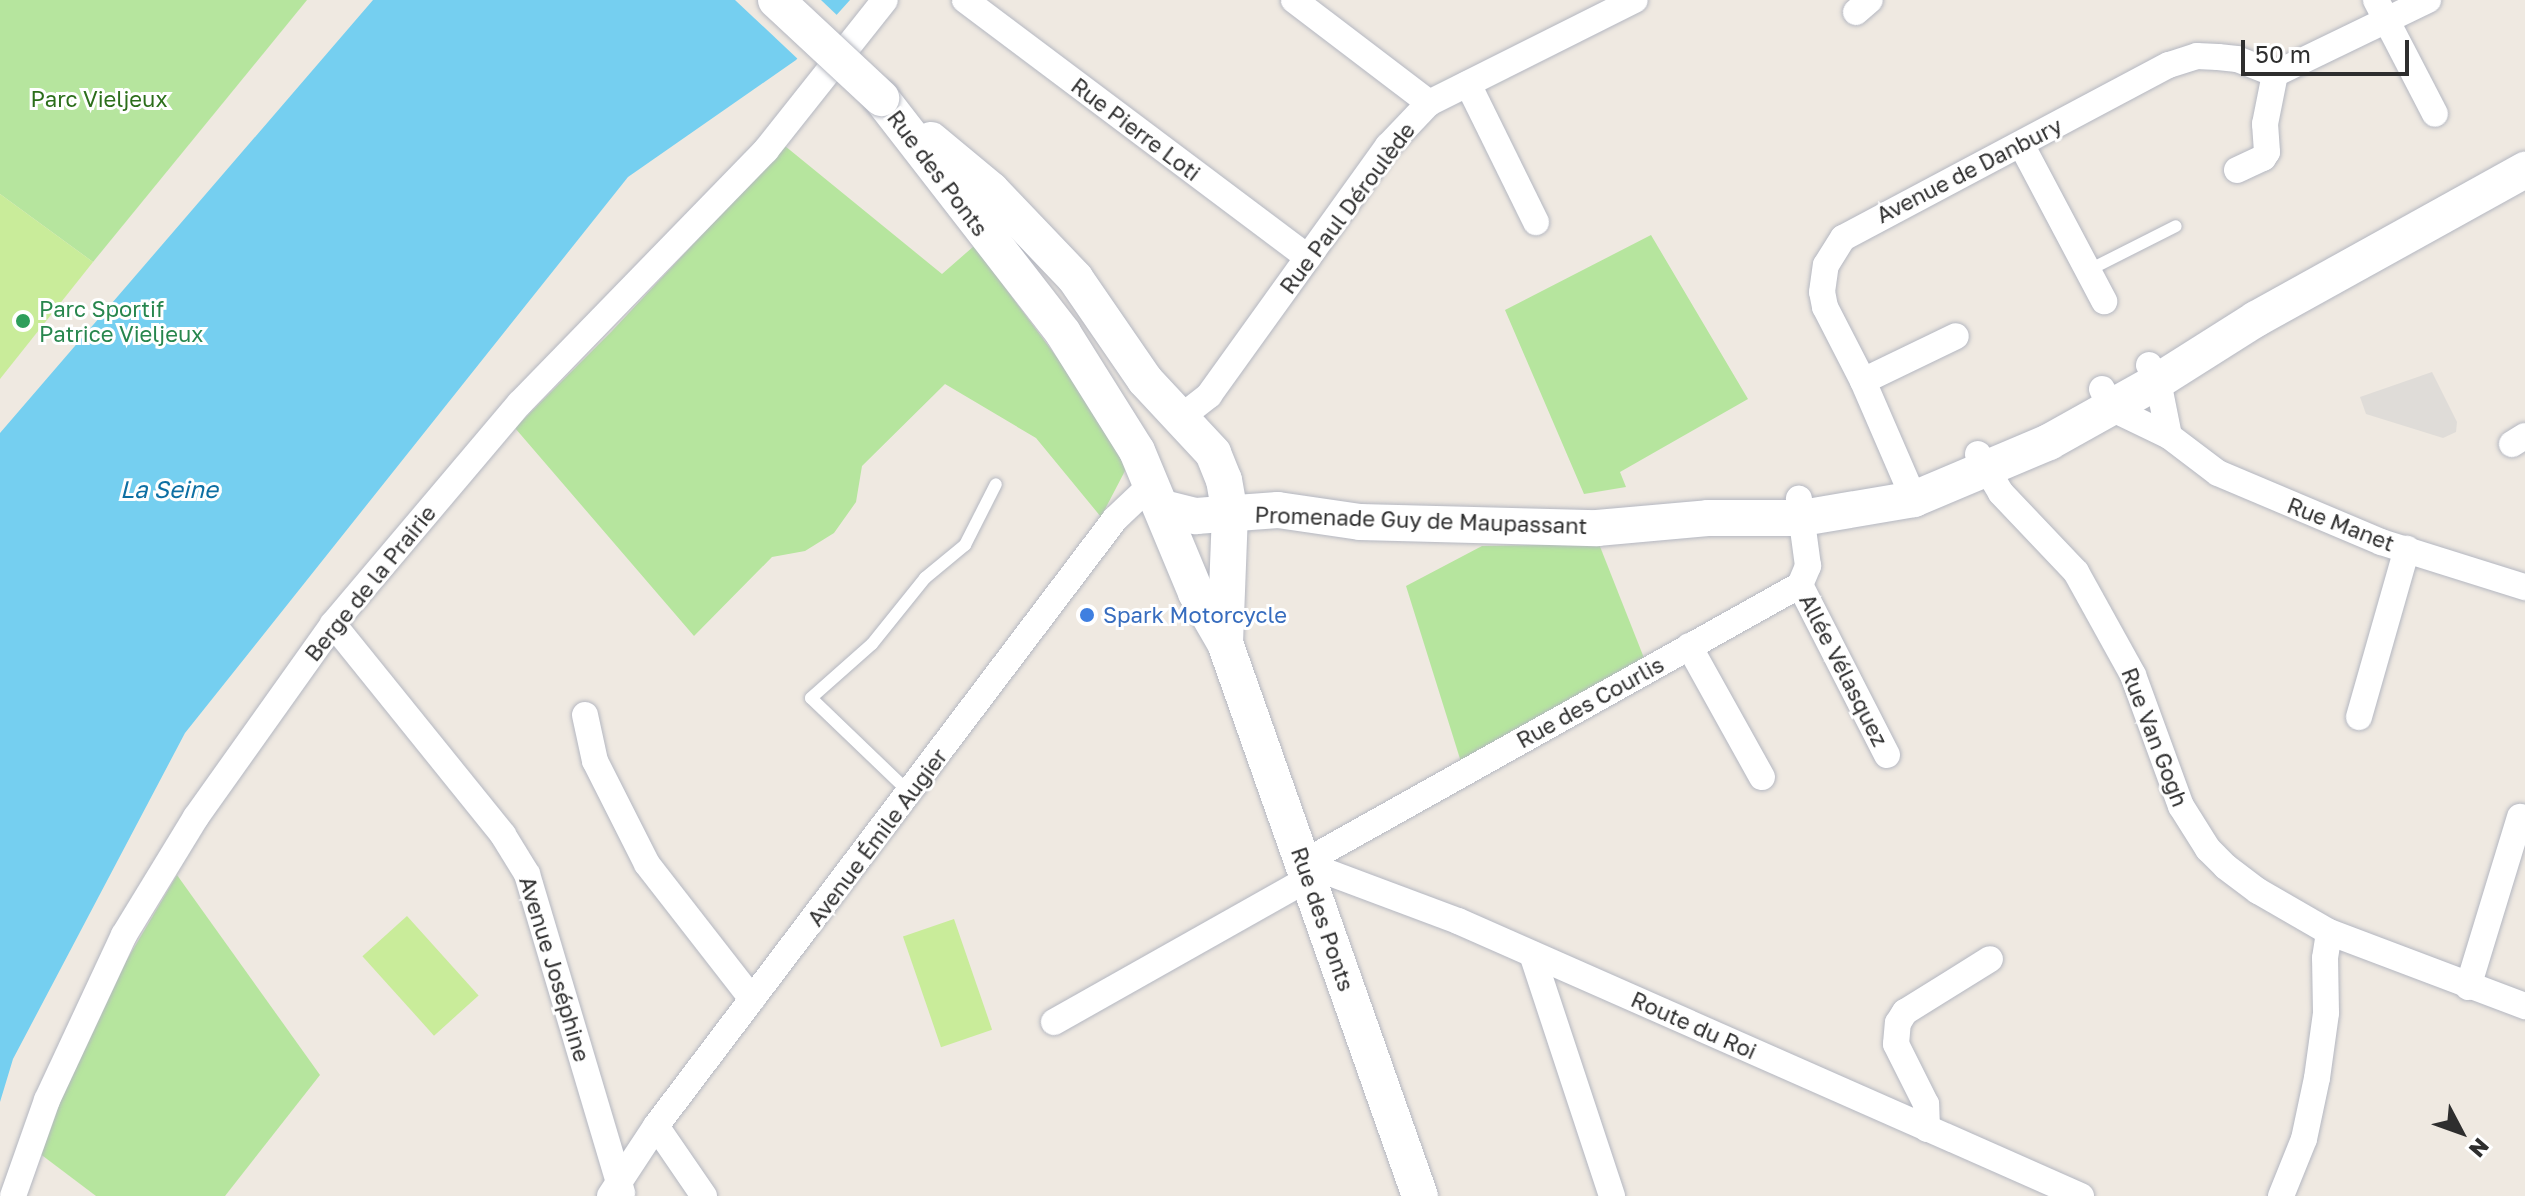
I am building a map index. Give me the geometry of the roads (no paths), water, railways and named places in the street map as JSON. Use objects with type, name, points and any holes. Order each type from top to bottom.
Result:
[{"type":"main road","points":[[776,0],[881,98]]},
{"type":"main road","name":"Rue des Ponts","points":[[881,98],[991,190],[1075,278],[1145,380],[1213,453],[1224,480],[1230,513],[1225,643]]},
{"type":"main road","name":"Rue des Ponts","points":[[881,98],[1063,333],[1137,451],[1196,593],[1225,643],[1419,1196]]},
{"type":"main road","name":"Promenade Guy de Maupassant","points":[[1157,496],[1196,516],[1278,510],[1360,522],[1597,528],[1800,508],[1910,489],[1982,463],[2106,399],[2525,170]]},
{"type":"main road","points":[[1137,451],[1180,418]]},
{"type":"street","name":"Berge de la Prairie","points":[[13,1196],[47,1100],[127,931],[196,817],[333,624],[520,403],[766,150],[885,0]]},
{"type":"street","name":"Rue Pierre Loti","points":[[965,0],[1308,258]]},
{"type":"street","points":[[1294,0],[1429,103]]},
{"type":"street","name":"Rue Paul Déroulède","points":[[1180,418],[1209,395],[1388,146],[1429,103],[1468,84],[1597,8],[1635,0]]},
{"type":"street","points":[[2237,170],[2263,158],[2267,152],[2265,124],[2275,74],[2359,34],[2382,11],[2424,2]]},
{"type":"street","points":[[2382,11],[2435,114]]},
{"type":"street","name":"Avenue de Danbury","points":[[1910,489],[1863,381],[1825,307],[1824,277],[1843,238],[2169,65],[2197,56],[2237,59],[2275,74]]},
{"type":"street","points":[[1468,84],[1536,222]]},
{"type":"street","points":[[2021,144],[2104,301]]},
{"type":"street","points":[[1863,381],[1956,336]]},
{"type":"street","points":[[2154,373],[2169,436]]},
{"type":"street","name":"Rue Manet","points":[[2106,399],[2169,436],[2218,473],[2317,517],[2525,587]]},
{"type":"street","name":"Rue Van Gogh","points":[[1982,463],[2001,493],[2076,572],[2103,618],[2133,675],[2181,806],[2208,849],[2258,891],[2329,932],[2525,1006]]},
{"type":"street","name":"Avenue Émile Augier","points":[[617,1192],[656,1126],[911,794],[1115,519],[1157,496]]},
{"type":"street","points":[[1800,508],[1808,566],[1800,585]]},
{"type":"street","points":[[2359,717],[2407,549]]},
{"type":"street","name":"Rue des Courlis","points":[[1054,1022],[1689,646],[1800,585]]},
{"type":"street","name":"Allée Vélasquez","points":[[1800,585],[1887,755]]},
{"type":"street","name":"Avenue Joséphine","points":[[333,624],[503,835],[527,874],[617,1192]]},
{"type":"street","points":[[1689,646],[1762,777]]},
{"type":"street","points":[[585,715],[595,761],[647,864],[752,999]]},
{"type":"street","points":[[2468,987],[2520,817]]},
{"type":"street","name":"Route du Roi","points":[[1305,871],[1458,921],[2081,1196]]},
{"type":"street","points":[[2281,1196],[2304,1139],[2317,1078],[2326,1013],[2329,932]]},
{"type":"street","points":[[1532,954],[1612,1196]]},
{"type":"street","points":[[1927,1129],[1926,1104],[1896,1044],[1898,1023],[1905,1012],[1990,959]]},
{"type":"street","points":[[656,1126],[704,1196]]},
{"type":"lane","points":[[2089,270],[2176,226]]},
{"type":"lane","points":[[911,794],[811,698],[872,644],[925,578],[965,545],[996,484]]},
{"type":"water","name":"La Seine","points":[[373,0],[850,0],[796,60],[628,177],[185,733],[13,1059],[0,1102],[0,433]]},
{"type":"place","name":"Parc Sportif Patrice Vieljeux","points":[[23,321]]},
{"type":"place","name":"Spark Motorcycle","points":[[1087,615]]},
{"type":"park label","name":"Parc Vieljeux","points":[[99,99]]}]
